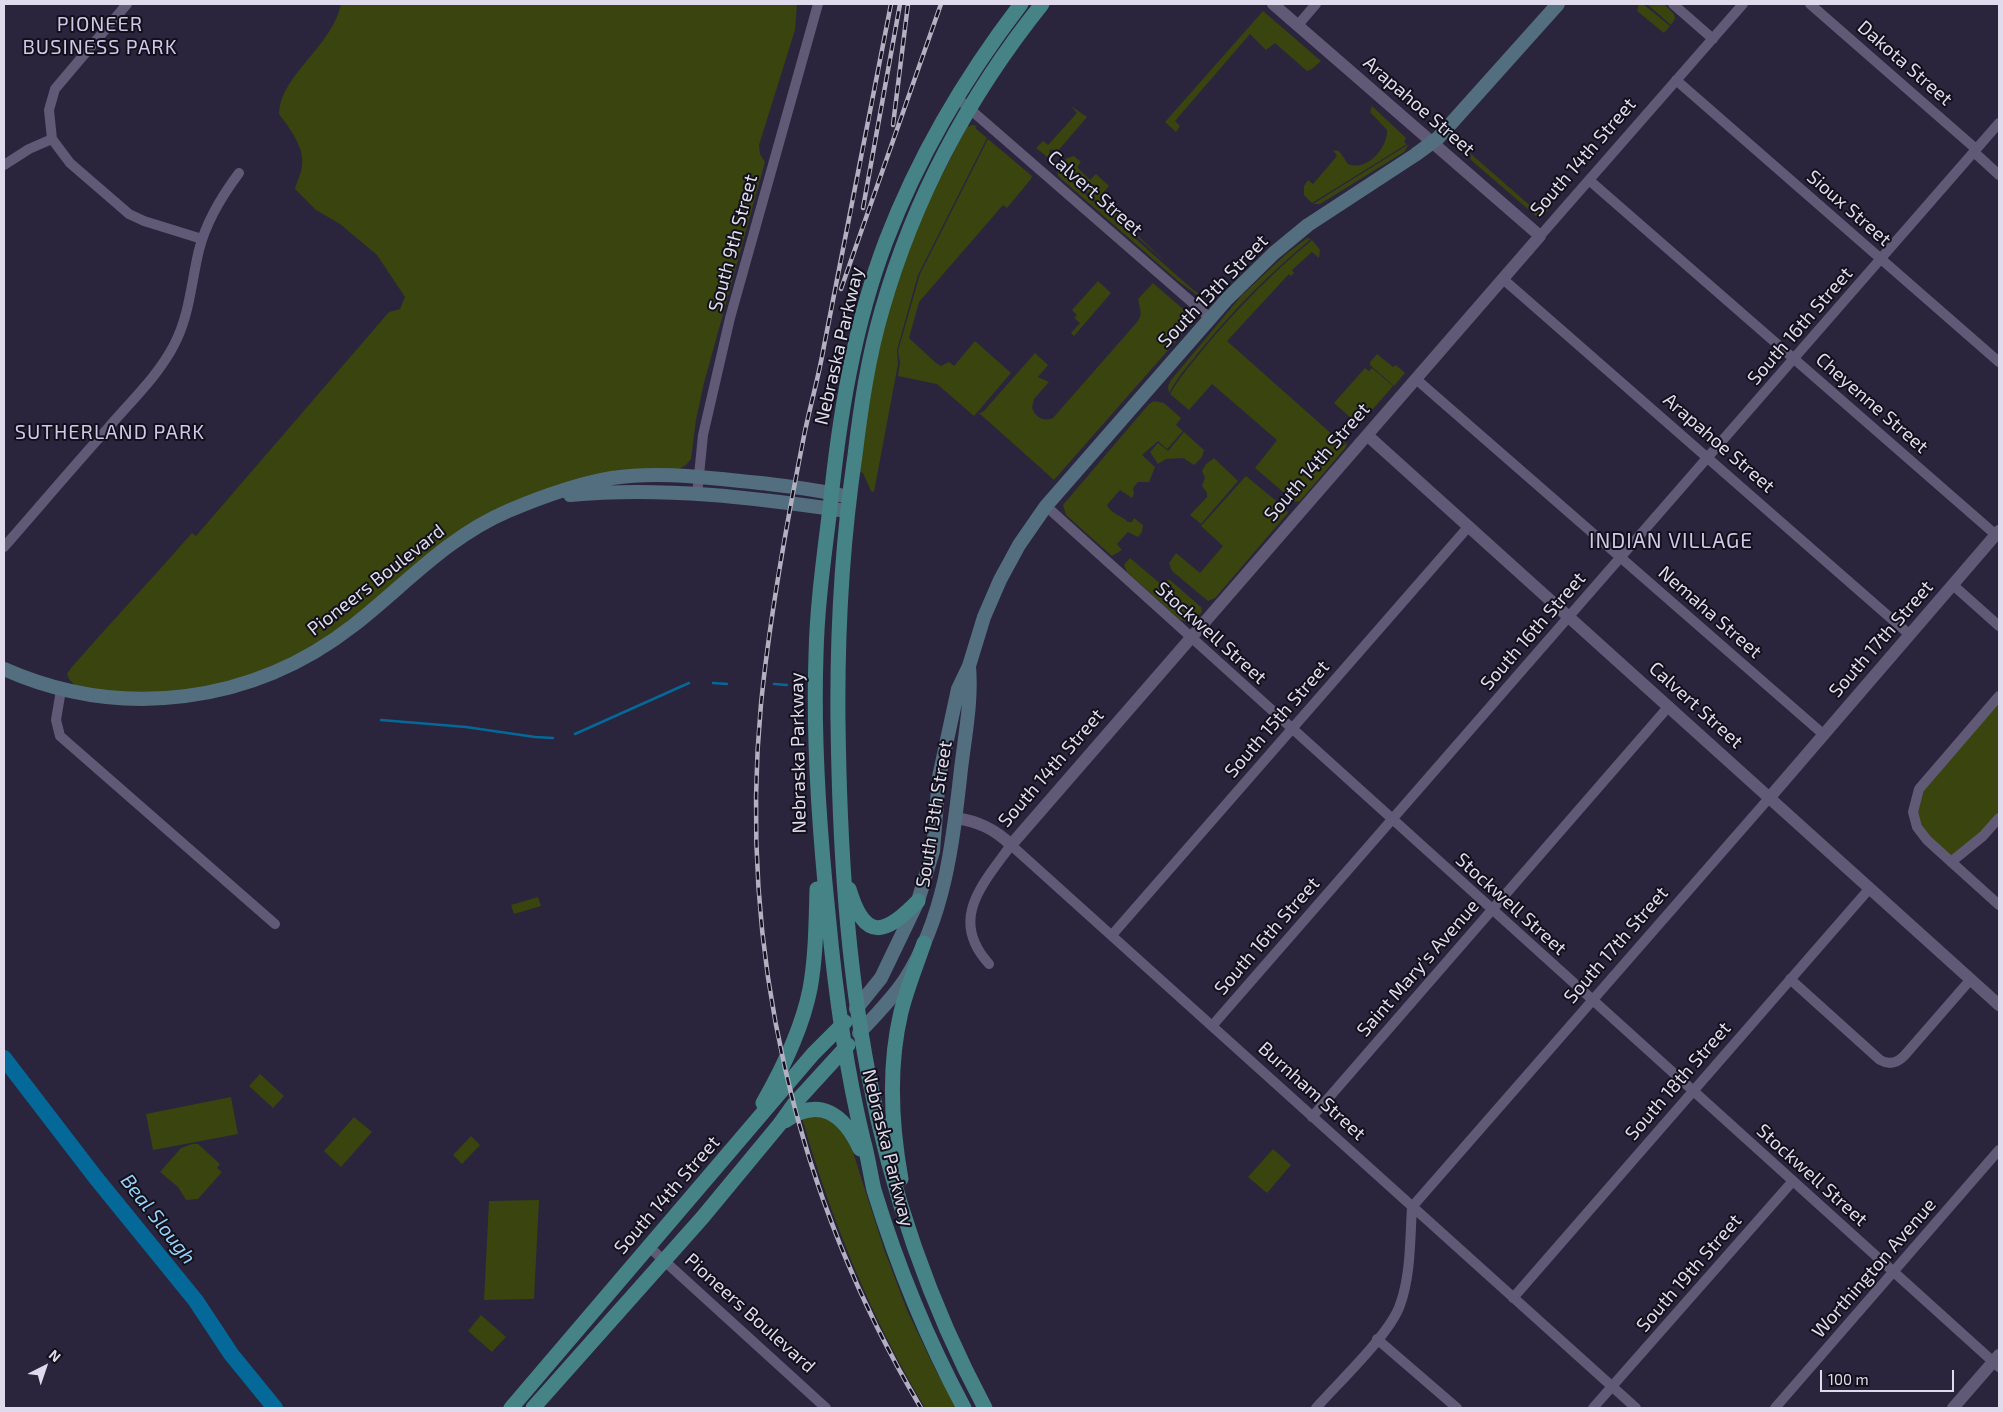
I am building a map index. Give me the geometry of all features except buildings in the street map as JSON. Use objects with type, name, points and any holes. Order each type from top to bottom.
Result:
[{"type":"main road","name":"Nebraska Parkway","points":[[964,1408],[913,1298],[873,1186],[845,1050],[818,815],[816,657],[831,493],[848,382],[876,269],[908,190],[936,130],[956,96],[1021,4]]},
{"type":"main road","name":"Nebraska Parkway","points":[[985,1408],[945,1325],[912,1239],[891,1176],[878,1125],[859,1033],[846,930],[838,792],[837,646],[848,504],[862,402],[881,312],[910,229],[943,156],[969,108],[1014,40],[1042,4]]},
{"type":"main road","name":"South 13th Street","points":[[856,1009],[881,978],[918,901],[927,877],[932,851],[934,816],[948,728],[958,688],[969,666],[984,617],[1000,580],[1020,544],[1046,506],[1210,318],[1252,273],[1290,239],[1339,203],[1433,142],[1470,104],[1558,4]]},
{"type":"main road","name":"Pioneers Boulevard","points":[[4,669],[62,690],[101,697],[159,700],[207,694],[259,679],[311,655],[334,641],[458,538],[490,520],[534,500],[575,487],[615,478],[669,475],[699,477],[831,493],[848,504]]},
{"type":"main road","name":"Pioneers Boulevard","points":[[534,500],[621,491],[697,495],[830,509],[848,504]]},
{"type":"main road","name":"South 13th Street","points":[[859,1033],[903,982],[924,943],[943,887],[955,818],[971,688],[969,666]]},
{"type":"main road","points":[[729,1154],[757,1114],[784,1065],[810,990],[816,930],[818,815]]},
{"type":"main road","points":[[843,869],[858,912],[867,923],[873,926],[888,927],[895,923],[918,901]]},
{"type":"main road","points":[[912,1239],[896,1152],[892,1075],[901,1012],[924,943]]},
{"type":"main road","name":"South 14th Street","points":[[511,1408],[813,1054],[856,1009]]},
{"type":"main road","points":[[533,1408],[702,1218],[779,1125],[794,1104],[859,1033]]},
{"type":"main road","points":[[779,1125],[797,1114],[812,1109],[821,1109],[835,1115],[856,1140],[873,1186]]},
{"type":"street","points":[[127,4],[55,89],[49,110],[52,138],[70,163],[129,214],[144,221],[202,239]]},
{"type":"street","name":"South 9th Street","points":[[697,495],[709,407],[730,318],[818,4]]},
{"type":"street","name":"Arapahoe Street","points":[[1273,4],[1540,236]]},
{"type":"street","points":[[1298,25],[1316,4]]},
{"type":"street","points":[[1673,4],[1713,39]]},
{"type":"street","name":"South 14th Street","points":[[988,964],[973,940],[970,919],[972,906],[982,885],[1011,845],[1416,378],[1744,4]]},
{"type":"street","name":"Dakota Street","points":[[1810,4],[1975,151],[1999,175]]},
{"type":"street","name":"Sioux Street","points":[[1676,80],[1999,362]]},
{"type":"street","name":"Calvert Street","points":[[956,96],[1210,318]]},
{"type":"street","name":"South 16th Street","points":[[1212,1026],[1999,123]]},
{"type":"street","points":[[4,165],[29,149],[52,138]]},
{"type":"street","points":[[4,547],[145,385],[168,355],[180,332],[190,305],[202,239],[218,203],[239,174]]},
{"type":"street","name":"Cheyenne Street","points":[[1589,180],[1998,533]]},
{"type":"street","name":"Arapahoe Street","points":[[1503,279],[1910,635]]},
{"type":"street","name":"Nemaha Street","points":[[1416,378],[1823,734]]},
{"type":"street","name":"Calvert Street","points":[[1367,435],[1999,1005]]},
{"type":"street","name":"Stockwell Street","points":[[1046,506],[1792,1182],[1997,1361]]},
{"type":"street","name":"South 15th Street","points":[[1112,935],[1469,526]]},
{"type":"street","name":"South 17th Street","points":[[1412,1207],[1998,533]]},
{"type":"street","points":[[1953,585],[1999,626]]},
{"type":"street","points":[[62,690],[56,720],[60,736],[275,924]]},
{"type":"street","points":[[1999,696],[1919,789],[1913,812],[1921,834],[1999,905]]},
{"type":"street","name":"Saint Mary's Avenue","points":[[1312,1117],[1669,706]]},
{"type":"street","name":"Burnham Street","points":[[955,818],[972,820],[989,827],[1011,845],[1636,1408]]},
{"type":"street","points":[[1950,862],[1983,836],[1999,818]]},
{"type":"street","name":"South 18th Street","points":[[1513,1298],[1870,888]]},
{"type":"street","points":[[1790,979],[1880,1060],[1892,1063],[1904,1056],[1970,979]]},
{"type":"street","name":"Worthington Avenue","points":[[1775,1408],[1999,1150]]},
{"type":"street","name":"South 19th Street","points":[[1593,1408],[1613,1388],[1792,1182]]},
{"type":"street","points":[[1316,1408],[1378,1339],[1395,1316],[1403,1296],[1412,1207]]},
{"type":"street","name":"Pioneers Boulevard","points":[[648,1246],[826,1408]]},
{"type":"street","points":[[1378,1339],[1457,1408]]},
{"type":"street","points":[[1953,1408],[1997,1361]]},
{"type":"green space","points":[[341,4],[797,4],[795,30],[759,145],[760,154],[765,162],[704,383],[696,420],[691,459],[686,465],[677,470],[635,472],[473,523],[444,541],[345,625],[313,647],[253,675],[196,690],[144,694],[77,688],[67,674],[71,668],[192,533],[196,536],[389,312],[400,309],[405,297],[377,255],[340,224],[316,210],[295,189],[301,169],[301,152],[295,138],[279,114],[282,100],[288,86],[297,73],[328,34]]},
{"type":"green space","points":[[1639,4],[1643,4],[1670,26],[1664,33],[1637,11]]},
{"type":"green space","points":[[1647,4],[1664,4],[1674,14],[1675,19],[1671,25]]},
{"type":"green space","points":[[1263,11],[1321,61],[1307,71],[1275,43],[1266,50],[1250,34],[1175,121],[1180,126],[1176,132],[1165,122]]},
{"type":"green space","points":[[1071,106],[1087,117],[1057,152],[1052,149],[1049,151],[1051,160],[1036,148],[1043,141],[1048,145],[1077,113]]},
{"type":"green space","points":[[1372,106],[1406,138],[1404,142],[1407,144],[1312,203],[1304,195],[1304,186],[1308,180],[1313,184],[1337,156],[1333,150],[1339,151],[1348,164],[1355,166],[1369,162],[1380,151],[1384,144],[1387,130],[1370,112]]},
{"type":"green space","points":[[977,126],[975,128],[987,138],[918,275],[897,350],[898,364],[874,492],[871,491],[863,473],[860,472],[861,454],[876,359],[886,316],[904,260],[927,206],[967,127]]},
{"type":"green space","points":[[988,139],[1032,176],[1031,179],[1007,208],[1003,205],[919,302],[909,338],[941,366],[949,362],[954,366],[975,341],[1011,373],[974,416],[937,384],[898,376],[900,362],[898,351],[920,274]]},
{"type":"green space","points":[[1409,144],[1404,152],[1320,204],[1313,204]]},
{"type":"green space","points":[[1470,153],[1534,209],[1545,198],[1554,202],[1542,217],[1536,216],[1471,160]]},
{"type":"green space","points":[[1074,156],[1081,162],[1077,167],[1090,180],[1096,174],[1109,186],[1100,196],[1122,216],[1120,219],[1169,265],[1058,167],[1067,158]]},
{"type":"green space","points":[[1057,169],[1192,289],[1206,299],[1204,300],[1178,281],[1058,176]]},
{"type":"green space","points":[[1307,238],[1311,239],[1254,290],[1228,318],[1185,369],[1169,393],[1168,386],[1171,380],[1242,295],[1285,255]]},
{"type":"green space","points":[[1312,240],[1320,250],[1319,258],[1312,252],[1292,270],[1294,273],[1291,276],[1289,274],[1227,341],[1334,436],[1339,433],[1346,440],[1341,447],[1347,442],[1346,447],[1300,501],[1295,502],[1255,468],[1277,440],[1212,384],[1189,410],[1170,394],[1190,365],[1229,319],[1269,278]]},
{"type":"green space","points":[[1098,281],[1111,293],[1074,336],[1071,333],[1080,323],[1074,318],[1077,315],[1072,310]]},
{"type":"green space","points":[[1153,283],[1191,316],[1192,323],[1054,480],[979,413],[983,412],[1035,353],[1048,365],[1038,377],[1049,382],[1034,399],[1032,408],[1041,418],[1046,420],[1053,418],[1138,321],[1141,314],[1138,299]]},
{"type":"green space","points":[[1377,354],[1393,367],[1396,365],[1405,373],[1394,386],[1370,365],[1370,362]]},
{"type":"green space","points":[[1365,368],[1369,371],[1372,368],[1393,386],[1359,425],[1334,403]]},
{"type":"green space","points":[[1154,401],[1164,403],[1181,418],[1176,425],[1183,431],[1167,449],[1158,441],[1142,455],[1155,467],[1149,482],[1138,482],[1133,488],[1134,494],[1132,498],[1120,490],[1107,505],[1128,522],[1132,522],[1134,518],[1143,525],[1142,532],[1138,537],[1128,532],[1117,544],[1122,550],[1112,556],[1066,515],[1063,505],[1149,404]]},
{"type":"green space","points":[[1184,432],[1204,450],[1202,457],[1194,465],[1183,458],[1166,459],[1158,464],[1150,452],[1158,443],[1168,451]]},
{"type":"green space","points":[[1214,458],[1238,481],[1201,524],[1190,515],[1207,497],[1207,493],[1202,486],[1205,478],[1202,471],[1206,464]]},
{"type":"green space","points":[[1246,476],[1286,509],[1288,513],[1215,598],[1208,601],[1172,571],[1169,563],[1176,553],[1200,573],[1223,546],[1201,526]]},
{"type":"green space","points":[[1130,558],[1162,585],[1167,580],[1170,580],[1201,607],[1202,612],[1192,622],[1180,620],[1127,572],[1124,565]]},
{"type":"green space","points":[[1999,696],[1999,818],[1951,862],[1917,827],[1919,789]]},
{"type":"green space","points":[[538,897],[541,906],[514,914],[511,905]]},
{"type":"green space","points":[[260,1074],[284,1096],[273,1108],[249,1086]]},
{"type":"green space","points":[[231,1097],[238,1134],[153,1150],[146,1114]]},
{"type":"green space","points":[[823,1115],[839,1126],[852,1149],[884,1249],[907,1310],[934,1367],[957,1408],[925,1408],[905,1374],[870,1303],[839,1231],[802,1118]]},
{"type":"green space","points":[[354,1117],[372,1132],[341,1167],[324,1151]]},
{"type":"green space","points":[[471,1136],[480,1145],[462,1164],[453,1155]]},
{"type":"green space","points":[[198,1144],[220,1164],[217,1168],[222,1172],[198,1199],[186,1200],[178,1187],[160,1172],[181,1148]]},
{"type":"green space","points":[[1273,1149],[1291,1165],[1267,1193],[1248,1177]]},
{"type":"green space","points":[[539,1200],[534,1299],[484,1300],[489,1201]]},
{"type":"green space","points":[[481,1315],[506,1337],[492,1352],[468,1331]]},
{"type":"waterway","points":[[575,734],[689,683]]},
{"type":"waterway","points":[[713,683],[727,684]]},
{"type":"waterway","points":[[774,684],[787,685]]},
{"type":"waterway","points":[[381,720],[466,727],[553,738]]},
{"type":"waterway","name":"Beal Slough","points":[[4,1058],[96,1178],[196,1301],[231,1354],[275,1408]]},
{"type":"railway","points":[[891,4],[822,357],[805,431],[780,567],[761,704],[756,796],[759,888],[768,979],[785,1069],[809,1157],[840,1243],[877,1327],[921,1408]]},
{"type":"railway","points":[[863,208],[900,4]]},
{"type":"railway","points":[[893,125],[908,4]]},
{"type":"railway","points":[[841,289],[941,4]]},
{"type":"district","name":"PIONEER BUSINESS PARK","points":[[100,36]]},
{"type":"district","name":"SUTHERLAND PARK","points":[[110,432]]},
{"type":"district","name":"INDIAN VILLAGE","points":[[1671,541]]}]
